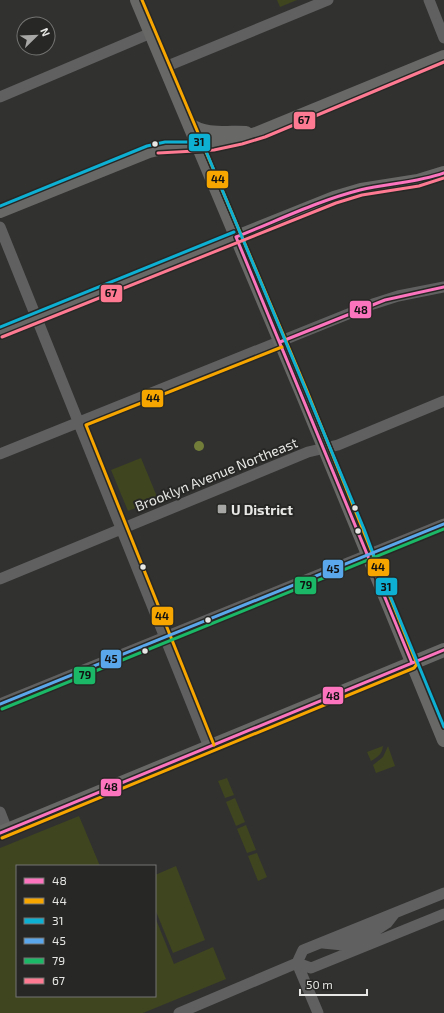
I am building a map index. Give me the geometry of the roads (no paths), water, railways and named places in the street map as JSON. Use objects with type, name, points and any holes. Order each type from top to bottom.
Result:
[{"type":"main road","points":[[137,0],[199,146],[444,740]]},
{"type":"main road","points":[[0,211],[149,151],[166,147],[199,146],[224,143],[256,134],[444,57]]},
{"type":"main road","points":[[190,125],[198,130],[207,132],[256,134]]},
{"type":"main road","points":[[0,332],[322,202],[362,190],[418,181],[444,173]]},
{"type":"main road","points":[[4,831],[444,650]]},
{"type":"street","points":[[165,67],[328,0]]},
{"type":"street","points":[[429,0],[444,38]]},
{"type":"street","points":[[0,98],[151,33]]},
{"type":"street","points":[[0,227],[209,747]]},
{"type":"street","points":[[0,454],[385,300],[444,287]]},
{"type":"street","name":"Brooklyn Avenue Northeast","points":[[0,579],[308,452],[338,445],[444,401]]},
{"type":"street","points":[[0,704],[444,524]]},
{"type":"street","points":[[0,812],[4,831]]},
{"type":"street","points":[[179,1013],[297,963],[303,950],[322,942],[343,945],[378,929],[387,923],[396,912],[440,894],[444,914],[311,968],[297,963]]},
{"type":"street","points":[[297,963],[318,1013]]},
{"type":"place","name":"U District","points":[[222,509]]}]
